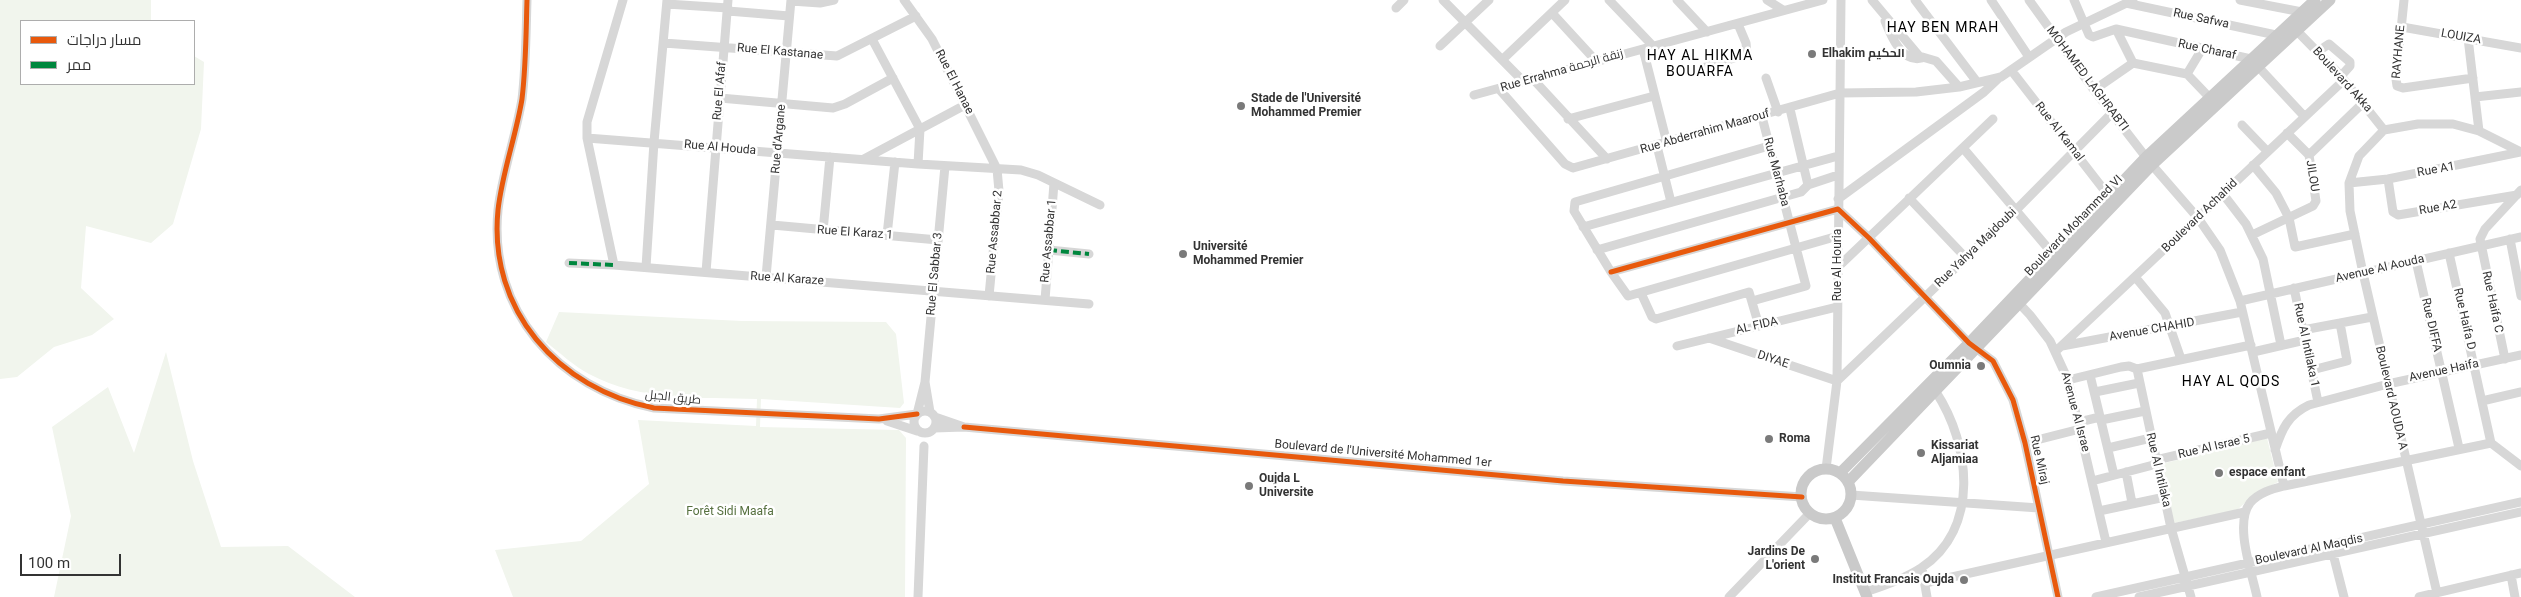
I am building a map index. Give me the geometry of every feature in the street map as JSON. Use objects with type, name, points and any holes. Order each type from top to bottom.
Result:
[{"type":"main road","name":"Boulevard Mohammed VI","points":[[2015,300],[2052,253],[2108,195],[2149,161],[2254,64],[2276,35],[2315,0]]},
{"type":"main road","name":"Boulevard Mohammed VI","points":[[1848,482],[1936,392],[1973,346],[2015,300],[2209,97],[2297,31],[2330,0]]},
{"type":"main road","name":"Boulevard Mohammed VI","points":[[1840,473],[1973,346]]},
{"type":"main road","points":[[1826,469],[1840,473],[1848,482],[1851,495],[1846,509],[1835,518],[1822,519],[1810,513],[1805,507],[1802,497],[1803,486],[1808,478],[1815,472],[1826,469]]},
{"type":"main road","points":[[1835,518],[1866,594]]},
{"type":"street","name":"طريق الجبل","points":[[527,0],[522,97],[500,199],[497,234],[502,270],[510,294],[528,328],[543,348],[568,371],[588,384],[619,399],[642,405],[678,410],[880,419]]},
{"type":"street","points":[[614,265],[587,138],[590,113],[623,0]]},
{"type":"street","points":[[791,0],[820,3],[834,0]]},
{"type":"street","name":"Rue d'Argane","points":[[766,277],[791,0]]},
{"type":"street","name":"Rue El Hanae","points":[[904,0],[932,39],[997,169]]},
{"type":"street","points":[[1396,8],[1404,0]]},
{"type":"street","points":[[1443,0],[1523,81]]},
{"type":"street","points":[[1440,46],[1489,0]]},
{"type":"street","points":[[1502,60],[1565,0]]},
{"type":"street","points":[[1609,0],[1652,46]]},
{"type":"street","points":[[1677,0],[1707,32]]},
{"type":"street","points":[[1767,0],[1786,6]]},
{"type":"street","name":"Rue Errahma زنقة الرحمة","points":[[1474,95],[1738,24],[1786,6],[1823,0]]},
{"type":"street","name":"Rue Al Houria","points":[[1826,469],[1837,381],[1841,0]]},
{"type":"street","points":[[1872,0],[1922,58],[1936,61],[1959,87]]},
{"type":"street","points":[[1914,0],[1978,82]]},
{"type":"street","points":[[1991,0],[2029,57]]},
{"type":"street","name":"MOHAMED LAGHRABTI","points":[[2029,0],[2094,90],[2149,161]]},
{"type":"street","points":[[2074,0],[2089,35],[2093,37],[2116,29],[2133,63]]},
{"type":"street","points":[[2240,0],[2302,12]]},
{"type":"street","name":"RAYHANE","points":[[2404,0],[2396,79],[2397,86],[2403,88],[2473,78]]},
{"type":"street","points":[[646,267],[654,142],[667,2],[728,6],[789,16]]},
{"type":"street","points":[[1838,199],[2056,38],[2114,4],[2130,2]]},
{"type":"street","name":"Rue Safwa","points":[[2130,2],[2276,35]]},
{"type":"street","name":"Rue El Afaf","points":[[706,272],[728,6]]},
{"type":"street","points":[[1552,13],[1597,62]]},
{"type":"street","name":"Rue El Kastanae","points":[[664,43],[837,56],[916,16]]},
{"type":"street","points":[[1702,68],[1747,54],[1746,42],[1738,24]]},
{"type":"street","name":"LOUIZA","points":[[2402,27],[2521,48]]},
{"type":"street","name":"Rue Charaf","points":[[2116,29],[2202,49],[2254,64]]},
{"type":"street","name":"Boulevard Akka","points":[[2297,31],[2343,78],[2364,102],[2384,130]]},
{"type":"street","points":[[2468,38],[2479,131]]},
{"type":"street","points":[[872,39],[920,129],[918,164]]},
{"type":"street","points":[[2316,52],[2329,44],[2350,62],[2350,66],[2343,78]]},
{"type":"street","points":[[1643,48],[1667,143]]},
{"type":"street","points":[[2187,74],[2202,49]]},
{"type":"street","points":[[2094,90],[2133,63],[2187,74],[2209,97]]},
{"type":"street","points":[[2254,64],[2304,116]]},
{"type":"street","name":"Rue Al Kamal","points":[[2011,70],[2108,195]]},
{"type":"street","name":"Rue Abderrahim Maarouf","points":[[1499,89],[1570,168],[1657,146],[1840,94],[1916,92],[1959,87],[2001,77]]},
{"type":"street","points":[[720,98],[837,107],[893,78]]},
{"type":"street","points":[[1532,78],[1607,159]]},
{"type":"street","points":[[1766,78],[1778,112]]},
{"type":"street","name":"Boulevard Achahid","points":[[2059,348],[2136,278],[2343,78]]},
{"type":"street","points":[[2475,97],[2521,92]]},
{"type":"street","points":[[1568,119],[1654,96]]},
{"type":"street","name":"JILOU","points":[[2252,234],[2313,206],[2316,200],[2309,155],[2364,102]]},
{"type":"street","points":[[864,159],[965,105]]},
{"type":"street","points":[[1790,109],[1808,184]]},
{"type":"street","name":"Rue Yahya Majdoubi","points":[[1837,381],[2016,210],[2112,113]]},
{"type":"street","name":"Rue Marhaba","points":[[1752,301],[1806,286],[1762,117]]},
{"type":"street","points":[[1838,267],[1993,119]]},
{"type":"street","points":[[2384,130],[2418,124],[2453,124],[2479,131],[2521,152]]},
{"type":"street","points":[[2242,125],[2267,151]]},
{"type":"street","name":"Boulevard AOUDA A","points":[[2384,130],[2359,156],[2349,184],[2349,202],[2372,317],[2437,593]]},
{"type":"street","points":[[2287,133],[2309,155]]},
{"type":"street","name":"Rue Al Houda","points":[[587,138],[945,166],[1021,170],[1100,205]]},
{"type":"street","points":[[1657,146],[1671,202]]},
{"type":"street","points":[[1769,146],[1575,202],[1574,211],[1627,295],[1641,293],[1838,236]]},
{"type":"street","points":[[1963,148],[2052,253]]},
{"type":"street","name":"Rue A1","points":[[2349,184],[2388,179],[2521,152]]},
{"type":"street","points":[[1583,227],[1803,164],[1838,156]]},
{"type":"street","points":[[823,231],[830,157]]},
{"type":"street","points":[[2149,161],[2198,218],[2220,250],[2240,301],[2284,486]]},
{"type":"street","points":[[887,235],[895,162]]},
{"type":"street","points":[[2253,165],[2276,193],[2288,218],[2295,247],[2355,234]]},
{"type":"street","name":"Rue El Sabbar 3","points":[[917,414],[925,382],[945,166]]},
{"type":"street","name":"Rue Assabbar 2","points":[[989,296],[998,204],[997,169]]},
{"type":"street","points":[[1597,250],[1801,192],[1808,184],[1838,175]]},
{"type":"street","name":"Rue A2","points":[[2388,179],[2395,215],[2519,192]]},
{"type":"street","name":"Rue Assabbar 1","points":[[1044,300],[1054,183]]},
{"type":"street","points":[[2480,246],[2480,239],[2485,229],[2519,192]]},
{"type":"street","points":[[2223,194],[2252,234],[2263,259],[2281,345]]},
{"type":"street","points":[[1909,198],[1966,258]]},
{"type":"street","points":[[1611,272],[1790,224],[1838,209]]},
{"type":"street","name":"Rue Miraj","points":[[1838,209],[1869,238],[1973,346],[1993,361],[2004,380],[2025,443],[2058,597]]},
{"type":"street","name":"Rue El Karaz 1","points":[[772,225],[938,240]]},
{"type":"street","name":"Avenue Al Aouda","points":[[2240,301],[2521,237]]},
{"type":"street","points":[[2510,239],[2521,296]]},
{"type":"street","name":"Rue Haifa C","points":[[2480,246],[2505,359]]},
{"type":"street","points":[[1049,250],[1089,254]]},
{"type":"street","name":"Rue Haifa D","points":[[2449,253],[2491,443]]},
{"type":"street","name":"Rue DIFFA","points":[[2416,261],[2459,448]]},
{"type":"street","name":"Rue Al Karaze","points":[[569,263],[646,267],[1089,304]]},
{"type":"street","points":[[2136,278],[2161,307],[2171,327],[2181,359]]},
{"type":"street","name":"Rue Al Intilaka 1","points":[[2294,288],[2318,402]]},
{"type":"street","points":[[1641,293],[1652,317],[1656,319],[1746,291],[1751,294],[1759,326]]},
{"type":"street","name":"Avenue Al Israe","points":[[2015,300],[2059,348],[2080,425],[2106,542]]},
{"type":"street","name":"AL FIDA","points":[[1678,346],[1837,307]]},
{"type":"street","name":"Avenue CHAHID","points":[[2059,348],[2242,312]]},
{"type":"street","points":[[2068,380],[2121,366],[2137,369],[2181,359],[2281,345],[2340,323],[2372,317]]},
{"type":"street","points":[[2312,370],[2347,361],[2340,323]]},
{"type":"street","name":"DIYAE","points":[[1709,338],[1837,381]]},
{"type":"street","name":"Avenue Haifa","points":[[2275,450],[2285,423],[2292,414],[2318,402],[2388,384],[2521,355]]},
{"type":"street","name":"Rue Al Intilaka","points":[[2137,369],[2156,462],[2184,579]]},
{"type":"street","points":[[2090,375],[2114,475]]},
{"type":"street","name":"Rue El Sabbar 3","points":[[925,382],[932,415]]},
{"type":"street","points":[[2095,392],[2139,383]]},
{"type":"street","points":[[1866,594],[1922,568],[1936,555],[1952,533],[1961,504],[1964,468],[1961,446],[1954,423],[1936,392]]},
{"type":"street","points":[[2482,400],[2521,392]]},
{"type":"street","points":[[880,419],[917,414],[923,411],[932,415],[932,430],[924,446]]},
{"type":"street","points":[[2025,443],[2101,418],[2145,411]]},
{"type":"street","points":[[917,414],[914,423],[924,446],[918,597]]},
{"type":"street","name":"Boulevard de l'Université Mohammed 1er","points":[[932,415],[964,427]]},
{"type":"street","points":[[880,419],[919,431],[932,430]]},
{"type":"street","name":"Boulevard de l'Université Mohammed 1er","points":[[932,430],[964,427],[1563,480],[1802,497]]},
{"type":"street","name":"Rue Al Israe 5","points":[[2092,481],[2156,462],[2271,433]]},
{"type":"street","points":[[2108,448],[2151,438]]},
{"type":"street","points":[[2257,597],[2243,527],[2245,512],[2257,497],[2284,486],[2459,448],[2491,443],[2521,466]]},
{"type":"street","points":[[2126,472],[2132,503]]},
{"type":"street","points":[[1851,495],[2039,508]]},
{"type":"street","points":[[2099,511],[2165,497]]},
{"type":"street","name":"Boulevard Al Maqdis","points":[[2332,550],[2421,525],[2521,502]]},
{"type":"street","points":[[1924,582],[2245,512]]},
{"type":"street","name":"Boulevard Al Maqdis","points":[[2096,597],[2332,550],[2423,534],[2521,512]]},
{"type":"street","points":[[1728,597],[1810,513]]},
{"type":"street","points":[[2332,550],[2344,597]]},
{"type":"street","points":[[1922,568],[1927,597]]},
{"type":"street","points":[[2418,597],[2521,573]]},
{"type":"street","points":[[2511,575],[2515,597]]},
{"type":"street","points":[[2184,579],[2184,597]]},
{"type":"street","points":[[2184,579],[2191,597]]},
{"type":"street","name":"Boulevard Al Maqdis","points":[[2139,597],[2184,579]]},
{"type":"green space","points":[[0,0],[151,0],[151,20],[20,20],[20,85],[195,85],[195,57],[204,62],[201,129],[173,224],[151,243],[86,226],[81,288],[114,319],[92,335],[54,347],[17,377],[0,379]]},
{"type":"green space","name":"Forêt Sidi Maafa","points":[[559,312],[742,321],[886,322],[896,334],[904,403],[900,408],[761,399],[760,427],[899,430],[906,438],[905,597],[513,597],[495,550],[581,541],[649,484],[638,420],[756,426],[757,399],[693,398],[650,394],[609,383],[583,371],[546,342]]},
{"type":"green space","points":[[166,352],[193,461],[221,547],[288,546],[355,597],[54,597],[71,516],[52,427],[108,387],[134,453]]},
{"type":"green space","name":"espace enfant","points":[[2267,438],[2278,482],[2256,493],[2237,510],[2174,523],[2161,464]]},
{"type":"marked path","points":[[1049,250],[1089,254]]},
{"type":"marked path","points":[[569,263],[614,265]]},
{"type":"cycle path","points":[[527,0],[522,99],[500,196],[498,246],[505,280],[518,312],[536,339],[560,363],[588,383],[619,398],[654,408],[879,419],[917,414]]},
{"type":"cycle path","points":[[1611,272],[1838,209],[1869,238],[1969,343],[1993,361],[2013,400],[2025,443],[2058,597]]},
{"type":"cycle path","points":[[964,427],[1563,481],[1802,497]]},
{"type":"place","name":"Elhakim الحكيم","points":[[1812,54]]},
{"type":"place","name":"Stade de l'Université Mohammed Premier","points":[[1241,106]]},
{"type":"place","name":"Université Mohammed Premier","points":[[1183,254]]},
{"type":"place","name":"Oumnia","points":[[1981,366]]},
{"type":"place","name":"Roma","points":[[1769,439]]},
{"type":"place","name":"Kissariat Aljamiaa","points":[[1921,453]]},
{"type":"place","name":"espace enfant","points":[[2219,473]]},
{"type":"place","name":"Oujda L Universite","points":[[1249,486]]},
{"type":"place","name":"Jardins De L'orient","points":[[1815,559]]},
{"type":"place","name":"Institut Francais Oujda","points":[[1964,580]]},
{"type":"district","name":"HAY BEN MRAH","points":[[1943,28]]},
{"type":"district","name":"HAY AL HIKMA BOUARFA","points":[[1700,64]]},
{"type":"district","name":"HAY AL QODS","points":[[2231,382]]}]
